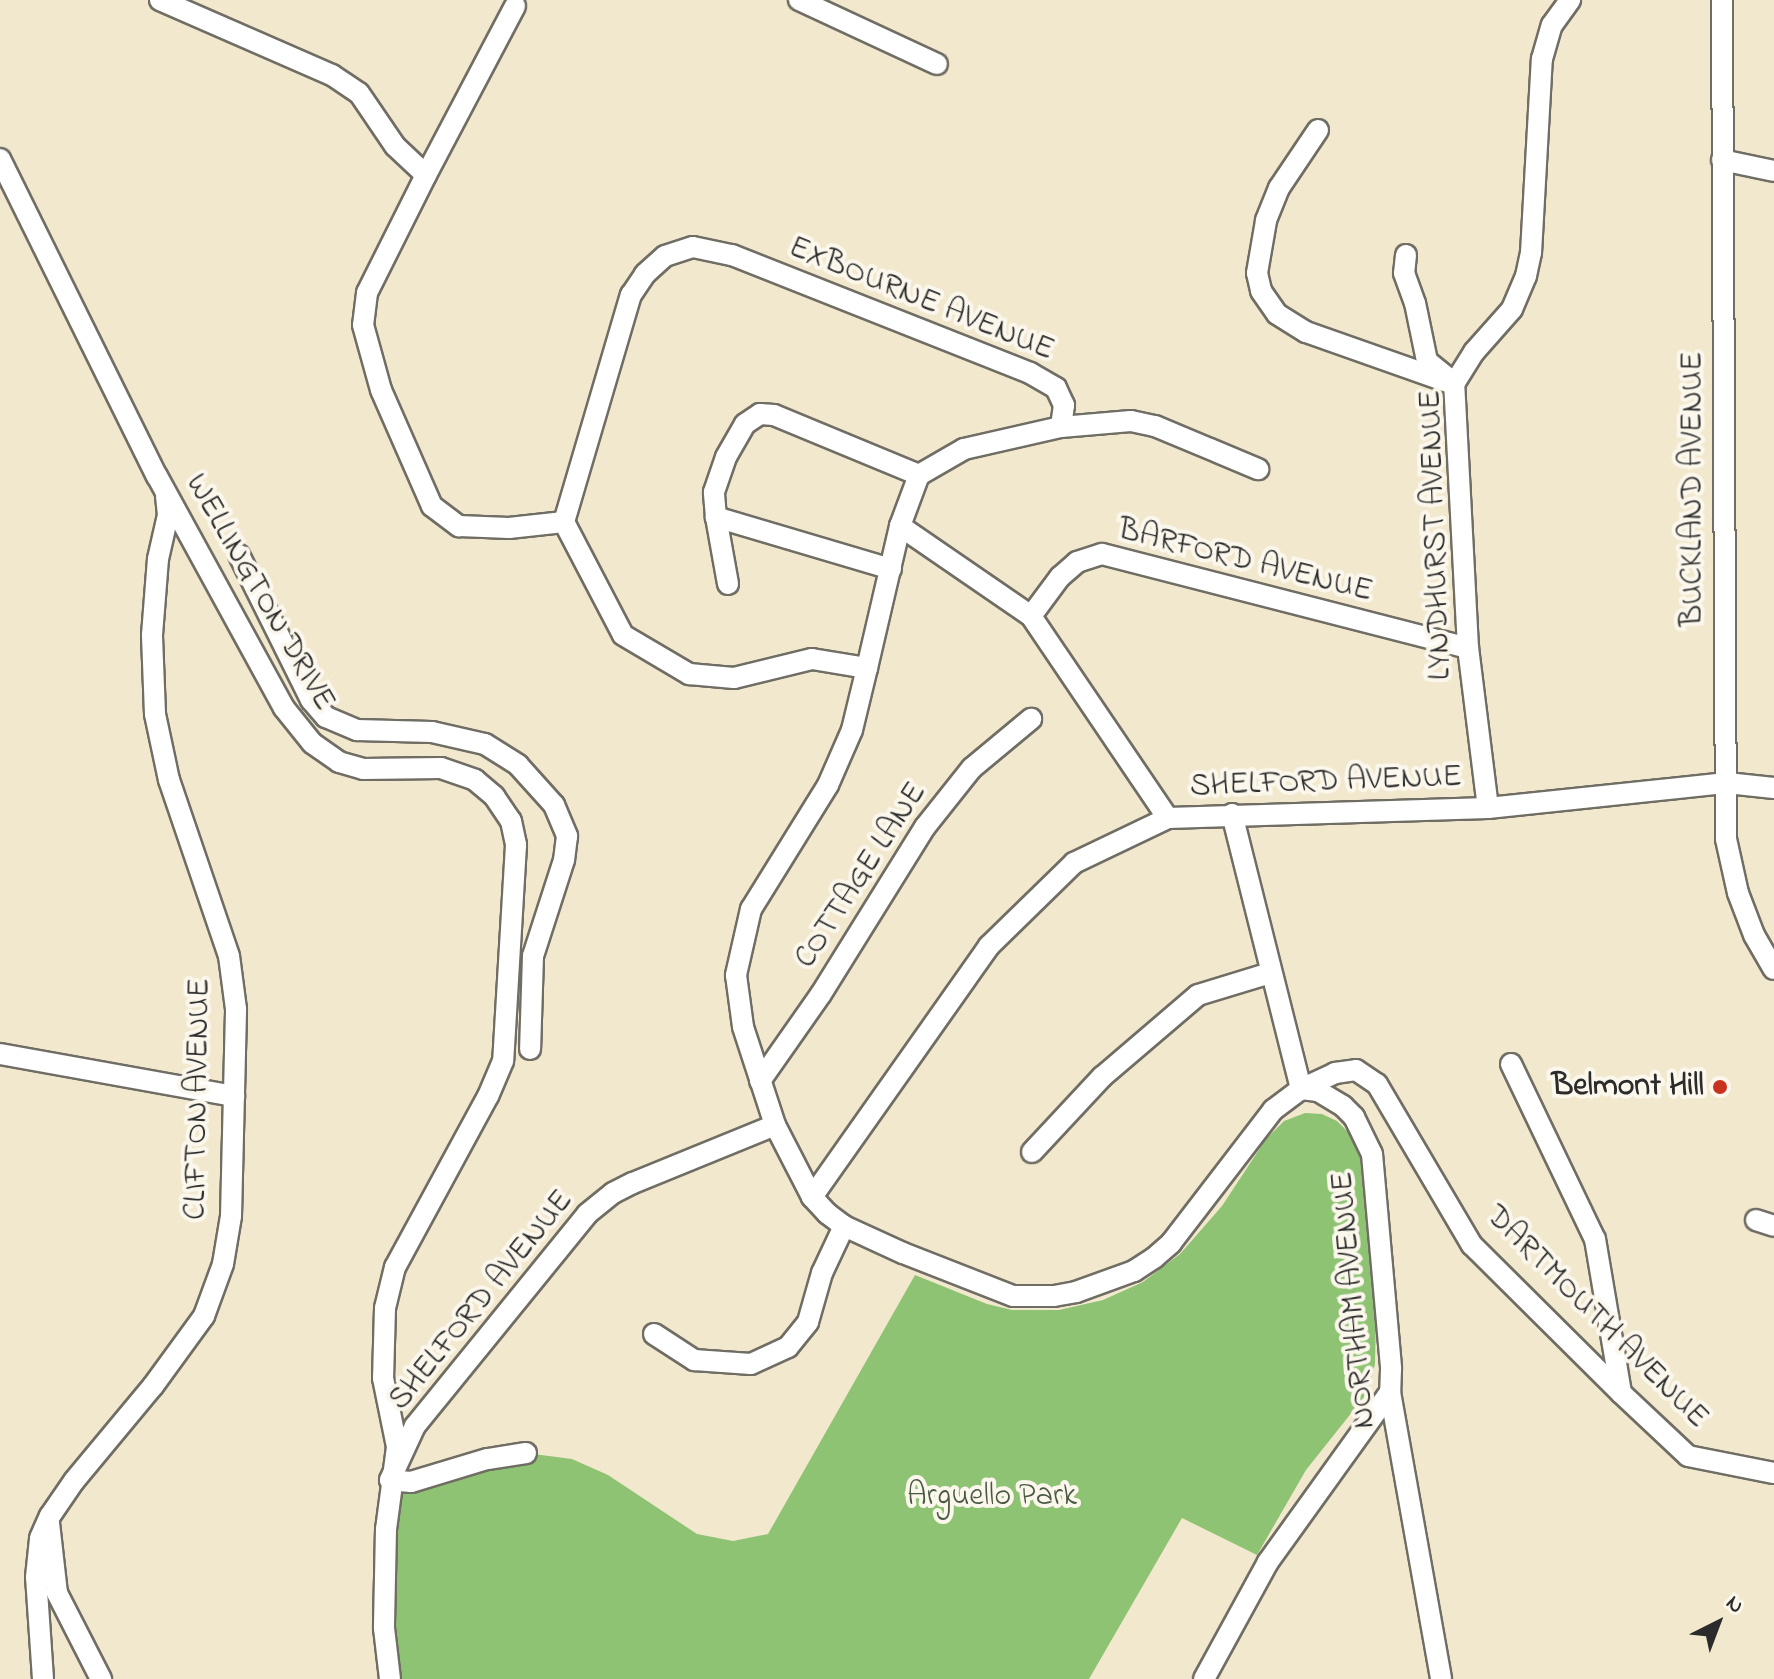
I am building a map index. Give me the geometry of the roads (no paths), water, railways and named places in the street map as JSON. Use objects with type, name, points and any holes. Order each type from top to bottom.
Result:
[{"type":"street","points":[[160,0],[332,75],[359,93],[395,146],[426,175]]},
{"type":"street","points":[[799,0],[937,64]]},
{"type":"street","name":"LYNDHURST AVENUE","points":[[1488,808],[1468,648],[1454,384],[1474,352],[1512,309],[1526,276],[1531,253],[1542,59],[1552,25],[1570,0]]},
{"type":"street","name":"BUCKLAND AVENUE","points":[[1722,0],[1726,839],[1738,893],[1754,935],[1774,969]]},
{"type":"street","points":[[515,6],[367,293],[363,325],[381,390],[432,506],[459,526],[509,528],[564,522],[623,635],[689,674],[734,678],[812,659],[867,668],[900,526],[919,475],[964,449],[1061,427],[1131,421],[1155,426],[1258,469]]},
{"type":"street","points":[[1318,130],[1279,188],[1266,221],[1257,273],[1261,291],[1277,314],[1306,332],[1454,384]]},
{"type":"street","name":"WELLINGTON DRIVE","points":[[0,159],[157,476],[284,708],[312,743],[339,762],[363,769],[441,768],[475,780],[494,796],[511,821],[516,845],[503,1061],[488,1096],[395,1267],[385,1308],[383,1378],[397,1447],[390,1480],[384,1628],[390,1679]]},
{"type":"street","points":[[1722,160],[1774,171]]},
{"type":"street","name":"EXBOURNE AVENUE","points":[[564,522],[631,295],[645,274],[665,256],[693,247],[732,255],[1030,373],[1056,388],[1064,405],[1061,427]]},
{"type":"street","points":[[1406,255],[1404,273],[1415,303],[1427,361],[1454,384]]},
{"type":"street","points":[[728,584],[714,492],[726,457],[745,424],[760,414],[774,415],[919,475]]},
{"type":"street","name":"CLIFTON AVENUE","points":[[43,1679],[36,1577],[40,1538],[48,1519],[204,1316],[223,1264],[231,1216],[236,1009],[229,956],[169,780],[155,714],[152,635],[158,559],[168,515],[157,476]]},
{"type":"street","points":[[716,517],[891,569]]},
{"type":"street","points":[[900,526],[1031,616],[1168,818]]},
{"type":"street","name":"BARFORD AVENUE","points":[[1031,616],[1060,577],[1077,562],[1102,554],[1468,648]]},
{"type":"street","points":[[239,555],[305,689],[326,717],[357,730],[432,732],[485,744],[518,765],[554,805],[567,836],[564,860],[533,956],[530,1049]]},
{"type":"street","name":"DARTMOUTH AVENUE","points":[[867,668],[852,730],[828,785],[751,909],[736,975],[743,1027],[775,1125],[812,1197],[844,1226],[975,1283],[1013,1296],[1054,1296],[1076,1292],[1134,1271],[1171,1243],[1273,1110],[1301,1089],[1346,1070],[1356,1070],[1377,1084],[1472,1245],[1621,1393],[1688,1456],[1774,1473]]},
{"type":"street","name":"COTTAGE LANE","points":[[760,1081],[821,994],[925,827],[972,768],[1031,719]]},
{"type":"street","points":[[454,773],[466,740]]},
{"type":"street","name":"SHELFORD AVENUE","points":[[812,1197],[989,946],[1074,863],[1168,818],[1488,808],[1727,783],[1774,788]]},
{"type":"street","points":[[1232,814],[1301,1089]]},
{"type":"street","points":[[1032,1152],[1102,1077],[1198,995],[1270,973]]},
{"type":"street","points":[[0,1054],[234,1096]]},
{"type":"street","points":[[1511,1064],[1595,1239],[1621,1393]]},
{"type":"street","name":"NORTHAM AVENUE","points":[[1301,1089],[1318,1091],[1343,1106],[1354,1117],[1372,1154],[1391,1369],[1390,1392],[1441,1679]]},
{"type":"street","name":"SHELFORD AVENUE","points":[[390,1480],[415,1426],[587,1214],[623,1188],[775,1125]]},
{"type":"street","points":[[654,1334],[694,1360],[751,1364],[788,1347],[808,1322],[822,1273],[844,1226]]},
{"type":"street","points":[[1204,1679],[1268,1562],[1390,1392]]},
{"type":"street","points":[[390,1480],[411,1482],[487,1459],[526,1453]]},
{"type":"street","points":[[48,1519],[57,1593],[101,1679]]},
{"type":"place","name":"Belmont Hill","points":[[1720,1087]]},
{"type":"park label","name":"Arguello Park","points":[[992,1497]]}]
